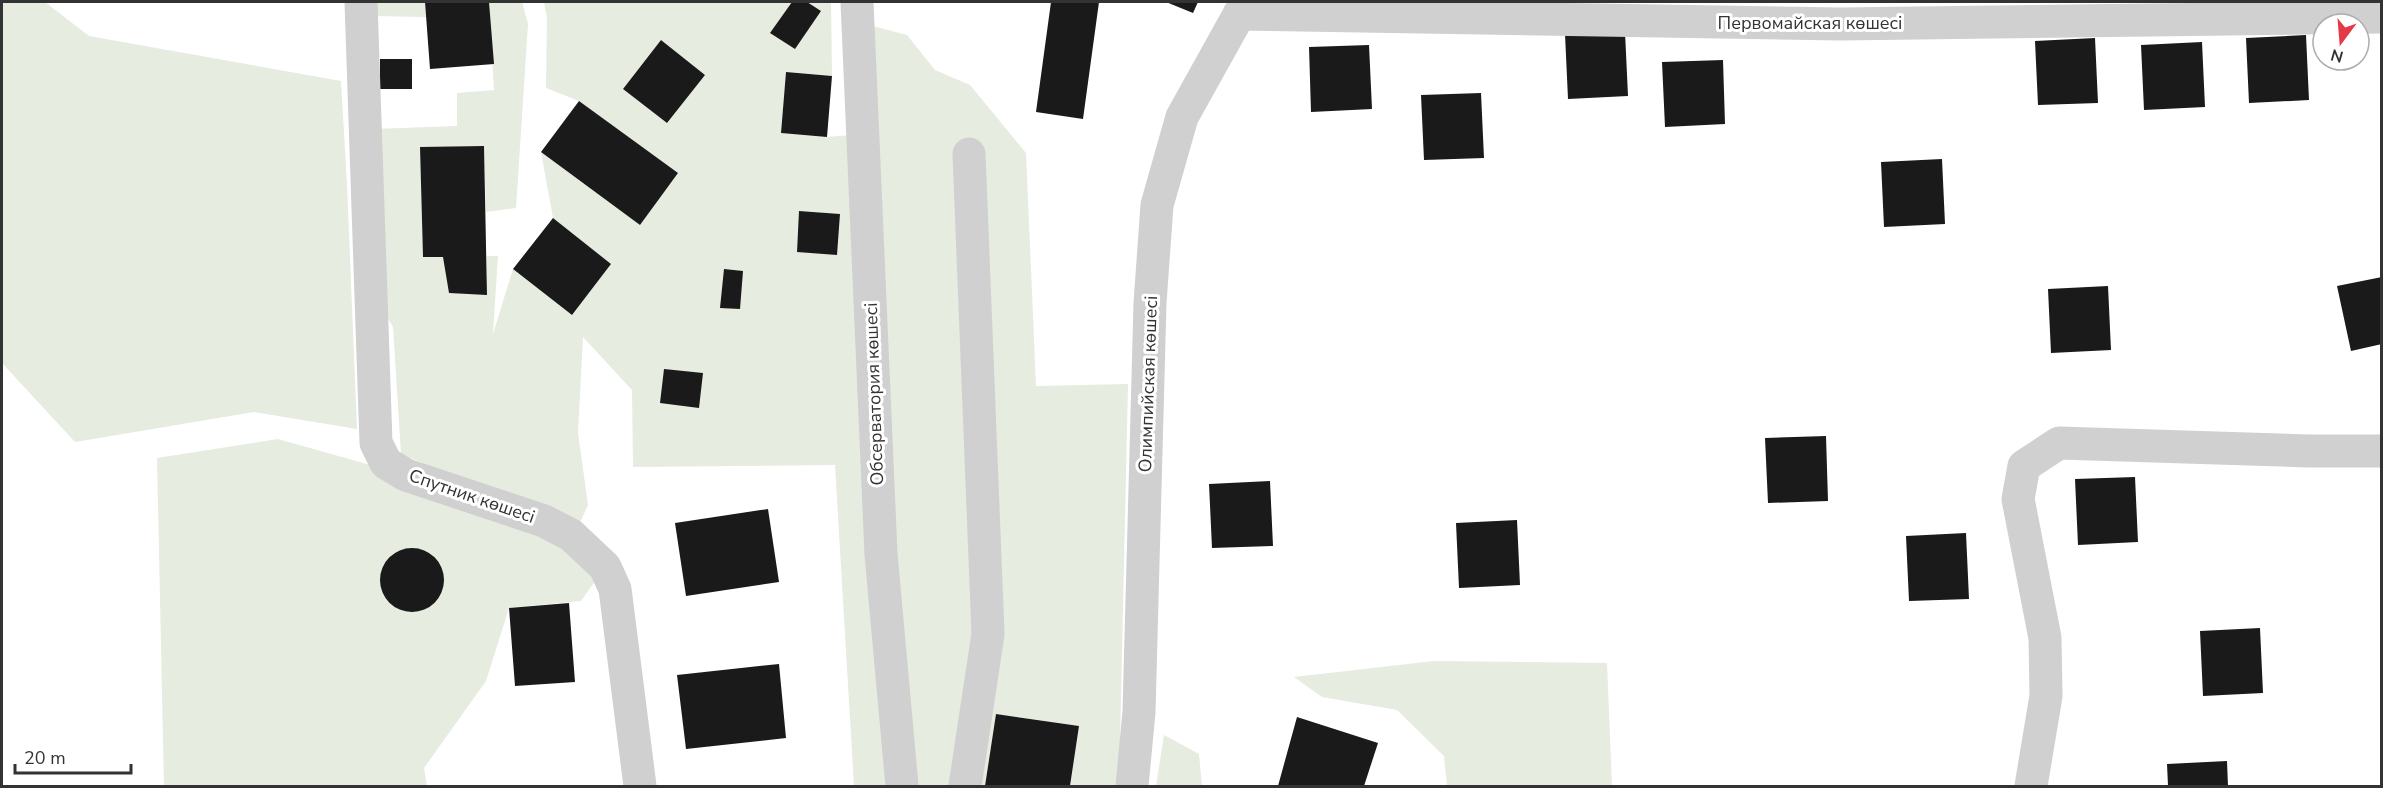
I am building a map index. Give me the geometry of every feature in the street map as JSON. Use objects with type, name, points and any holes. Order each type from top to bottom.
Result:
[{"type":"street","name":"Спутник көшесі","points":[[361,2],[376,443],[386,463],[405,475],[544,521],[571,535],[605,567],[615,589],[640,786]]},
{"type":"street","name":"Обсерватория көшесі","points":[[856,2],[881,554],[902,786]]},
{"type":"street","name":"Первомайская көшесі","points":[[1242,8],[1840,24],[2382,17]]},
{"type":"street","name":"Олимпийская көшесі","points":[[1132,786],[1139,712],[1150,303],[1156,206],[1182,117],[1242,8]]},
{"type":"street","points":[[965,786],[988,634],[969,154]]},
{"type":"street","points":[[2031,786],[2046,696],[2045,638],[2018,499],[2024,466],[2059,443],[2308,451],[2382,451]]},
{"type":"shaded area","points":[[2,2],[45,2],[89,36],[341,81],[357,429],[254,412],[75,442],[2,363]]},
{"type":"shaded area","points":[[373,2],[425,2],[426,17],[373,16]]},
{"type":"shaded area","points":[[489,2],[522,2],[528,24],[516,208],[486,212],[484,146],[420,148],[423,257],[443,257],[487,295],[487,256],[498,256],[493,334],[513,269],[572,315],[611,264],[553,218],[541,152],[640,225],[677,174],[579,101],[546,88],[547,19],[544,2],[831,2],[832,76],[786,72],[781,133],[827,137],[865,134],[865,24],[907,35],[935,70],[970,85],[1026,153],[1036,386],[1128,384],[1119,786],[1070,786],[1079,726],[996,714],[985,786],[854,786],[835,465],[633,467],[632,390],[583,337],[578,433],[588,505],[578,527],[401,454],[393,327],[378,302],[374,129],[457,126],[457,93],[494,90]],"holes":[[[661,40],[705,75],[667,123],[623,89]],[[800,211],[840,214],[837,255],[797,251]]]},
{"type":"shaded area","points":[[278,439],[406,475],[605,567],[581,601],[509,608],[486,681],[424,768],[427,786],[164,786],[157,458]]},
{"type":"shaded area","points":[[1434,661],[1607,663],[1612,786],[1447,786],[1444,756],[1397,710],[1322,697],[1294,677]]},
{"type":"shaded area","points":[[1164,735],[1199,754],[1202,786],[1156,786]]},
{"type":"building","points":[[425,2],[489,2],[494,64],[430,69]]},
{"type":"building","points":[[792,2],[807,2],[821,11],[795,49],[770,33]]},
{"type":"building","points":[[1051,2],[1099,2],[1083,119],[1036,112]]},
{"type":"building","points":[[1166,2],[1198,2],[1193,13]]},
{"type":"building","points":[[1625,32],[1628,96],[1568,99],[1565,34]]},
{"type":"building","points":[[2306,35],[2309,100],[2249,103],[2246,38]]},
{"type":"building","points":[[2095,38],[2098,103],[2038,105],[2035,41]]},
{"type":"building","points":[[661,40],[705,75],[667,123],[623,89]]},
{"type":"building","points":[[2202,42],[2205,107],[2144,110],[2141,45]]},
{"type":"building","points":[[1369,45],[1372,109],[1311,112],[1309,47]]},
{"type":"building","points":[[380,59],[412,59],[412,89],[380,89]]},
{"type":"building","points":[[1723,60],[1725,124],[1665,127],[1662,62]]},
{"type":"building","points":[[786,72],[832,76],[827,137],[781,133]]},
{"type":"building","points":[[1481,93],[1484,158],[1424,160],[1421,95]]},
{"type":"building","points":[[579,101],[678,173],[640,225],[541,152]]},
{"type":"building","points":[[484,146],[487,295],[449,293],[443,257],[423,257],[420,147]]},
{"type":"building","points":[[1942,159],[1945,224],[1884,227],[1881,162]]},
{"type":"building","points":[[799,211],[840,214],[837,255],[797,252]]},
{"type":"building","points":[[553,218],[611,264],[572,315],[513,269]]},
{"type":"building","points":[[724,269],[743,271],[740,309],[720,308]]},
{"type":"building","points":[[2382,277],[2382,344],[2351,351],[2337,286]]},
{"type":"building","points":[[2108,286],[2111,350],[2051,353],[2048,289]]},
{"type":"building","points":[[664,369],[703,373],[699,408],[660,403]]},
{"type":"building","points":[[1826,436],[1828,501],[1768,503],[1765,438]]},
{"type":"building","points":[[2135,477],[2138,542],[2078,545],[2075,479]]},
{"type":"building","points":[[1270,481],[1273,546],[1212,548],[1209,484]]},
{"type":"building","points":[[768,509],[779,582],[686,596],[675,523]]},
{"type":"building","points":[[1517,520],[1520,585],[1459,588],[1456,523]]},
{"type":"building","points":[[1966,533],[1969,599],[1909,601],[1906,536]]},
{"type":"building","points":[[406,548],[418,548],[435,557],[442,568],[444,580],[442,592],[435,603],[418,612],[406,612],[394,607],[385,598],[380,586],[380,574],[385,562],[394,553]]},
{"type":"building","points":[[569,603],[575,682],[515,686],[509,608]]},
{"type":"building","points":[[2260,628],[2263,693],[2203,696],[2200,631]]},
{"type":"building","points":[[779,664],[786,738],[686,749],[677,675]]},
{"type":"building","points":[[996,714],[1079,726],[1070,786],[985,786]]},
{"type":"building","points":[[1297,717],[1378,743],[1364,786],[1278,786]]},
{"type":"building","points":[[2227,761],[2228,786],[2168,786],[2167,764]]}]
